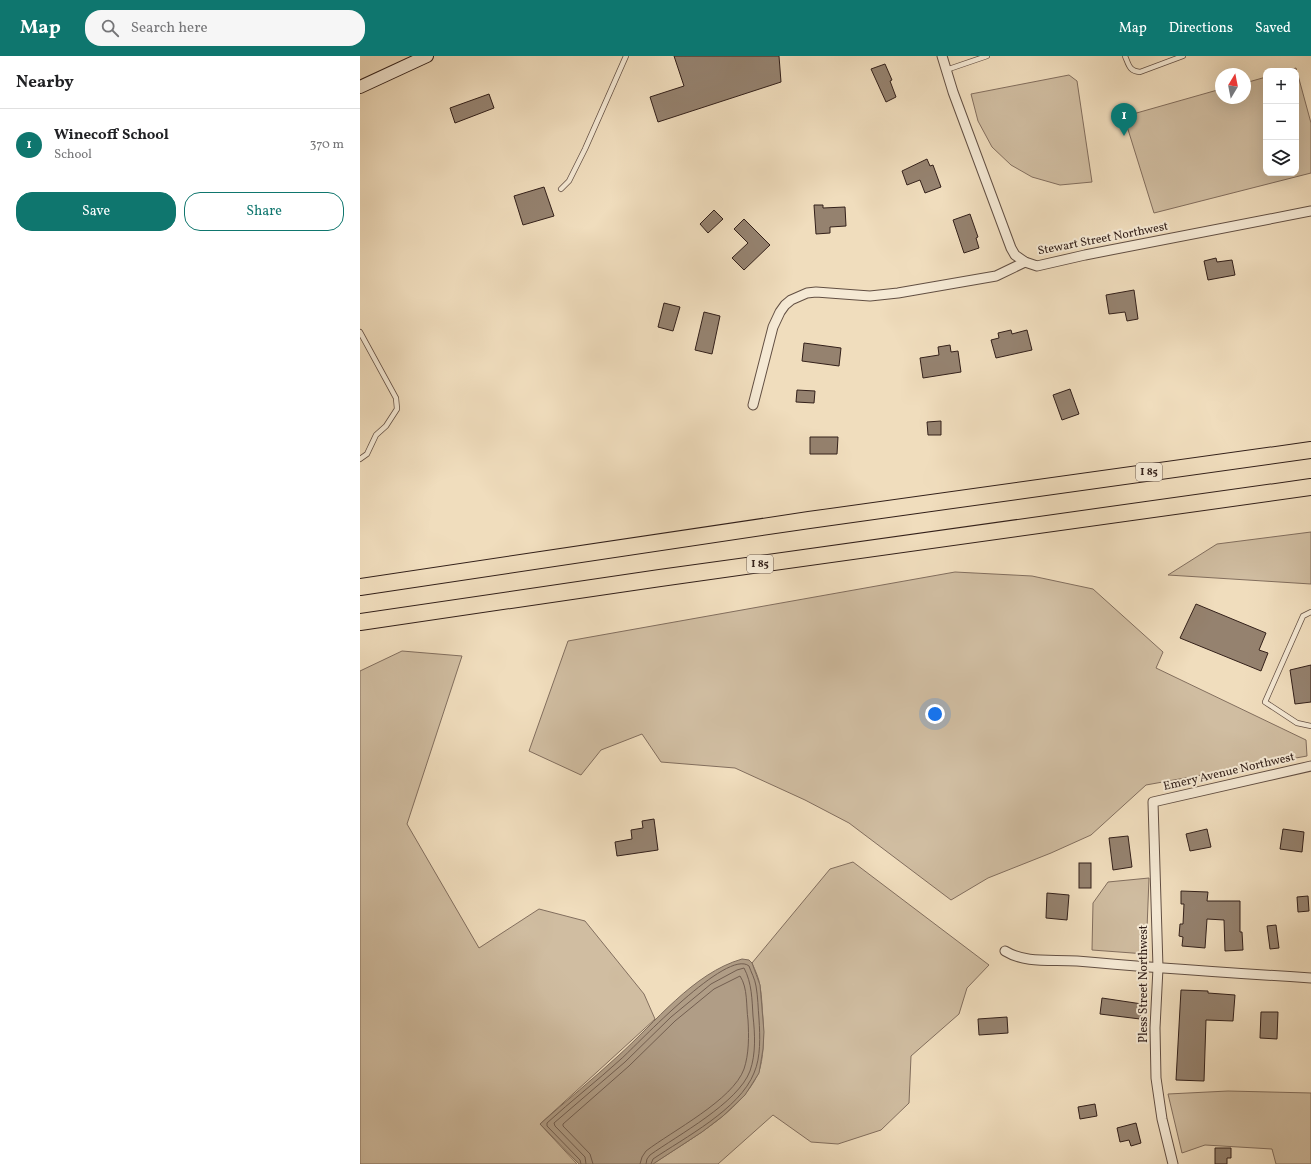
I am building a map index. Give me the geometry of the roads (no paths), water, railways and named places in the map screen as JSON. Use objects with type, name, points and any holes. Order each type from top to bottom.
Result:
[{"type":"highway","name":"I 85","points":[[360,587],[809,520],[1311,450]]},
{"type":"highway","name":"I 85","points":[[360,622],[675,576],[1311,487]]},
{"type":"street","points":[[360,87],[427,56]]},
{"type":"street","name":"Stewart Street Northwest","points":[[942,56],[977,161],[1011,248],[1015,255],[1025,262],[1037,266],[1085,254],[1311,211]]},
{"type":"street","points":[[753,404],[773,327],[785,304],[791,300],[807,293],[816,292],[870,296],[898,293],[996,276],[1025,262]]},
{"type":"street","name":"Emery Avenue Northwest","points":[[1153,802],[1311,766]]},
{"type":"street","name":"Pless Street Northwest","points":[[1153,802],[1158,968],[1155,1028],[1156,1078],[1162,1119],[1173,1164]]},
{"type":"street","points":[[1005,951],[1014,956],[1028,959],[1071,960],[1158,968],[1311,978]]},
{"type":"lane","points":[[561,189],[569,181],[585,149],[626,56]]},
{"type":"lane","points":[[946,70],[987,56]]},
{"type":"lane","points":[[1125,56],[1130,68],[1134,72],[1140,72],[1183,56]]},
{"type":"lane","points":[[360,332],[396,398],[397,409],[386,426],[376,436],[367,454],[360,459]]},
{"type":"lane","points":[[1311,612],[1303,616],[1265,702],[1297,722],[1311,726]]},
{"type":"water","points":[[742,959],[749,960],[752,963],[760,985],[764,1032],[759,1073],[745,1095],[723,1116],[702,1132],[653,1164],[579,1164],[540,1124],[609,1065],[691,987],[707,975]]},
{"type":"place","name":"Winecoff School","points":[[1124,136]]}]
